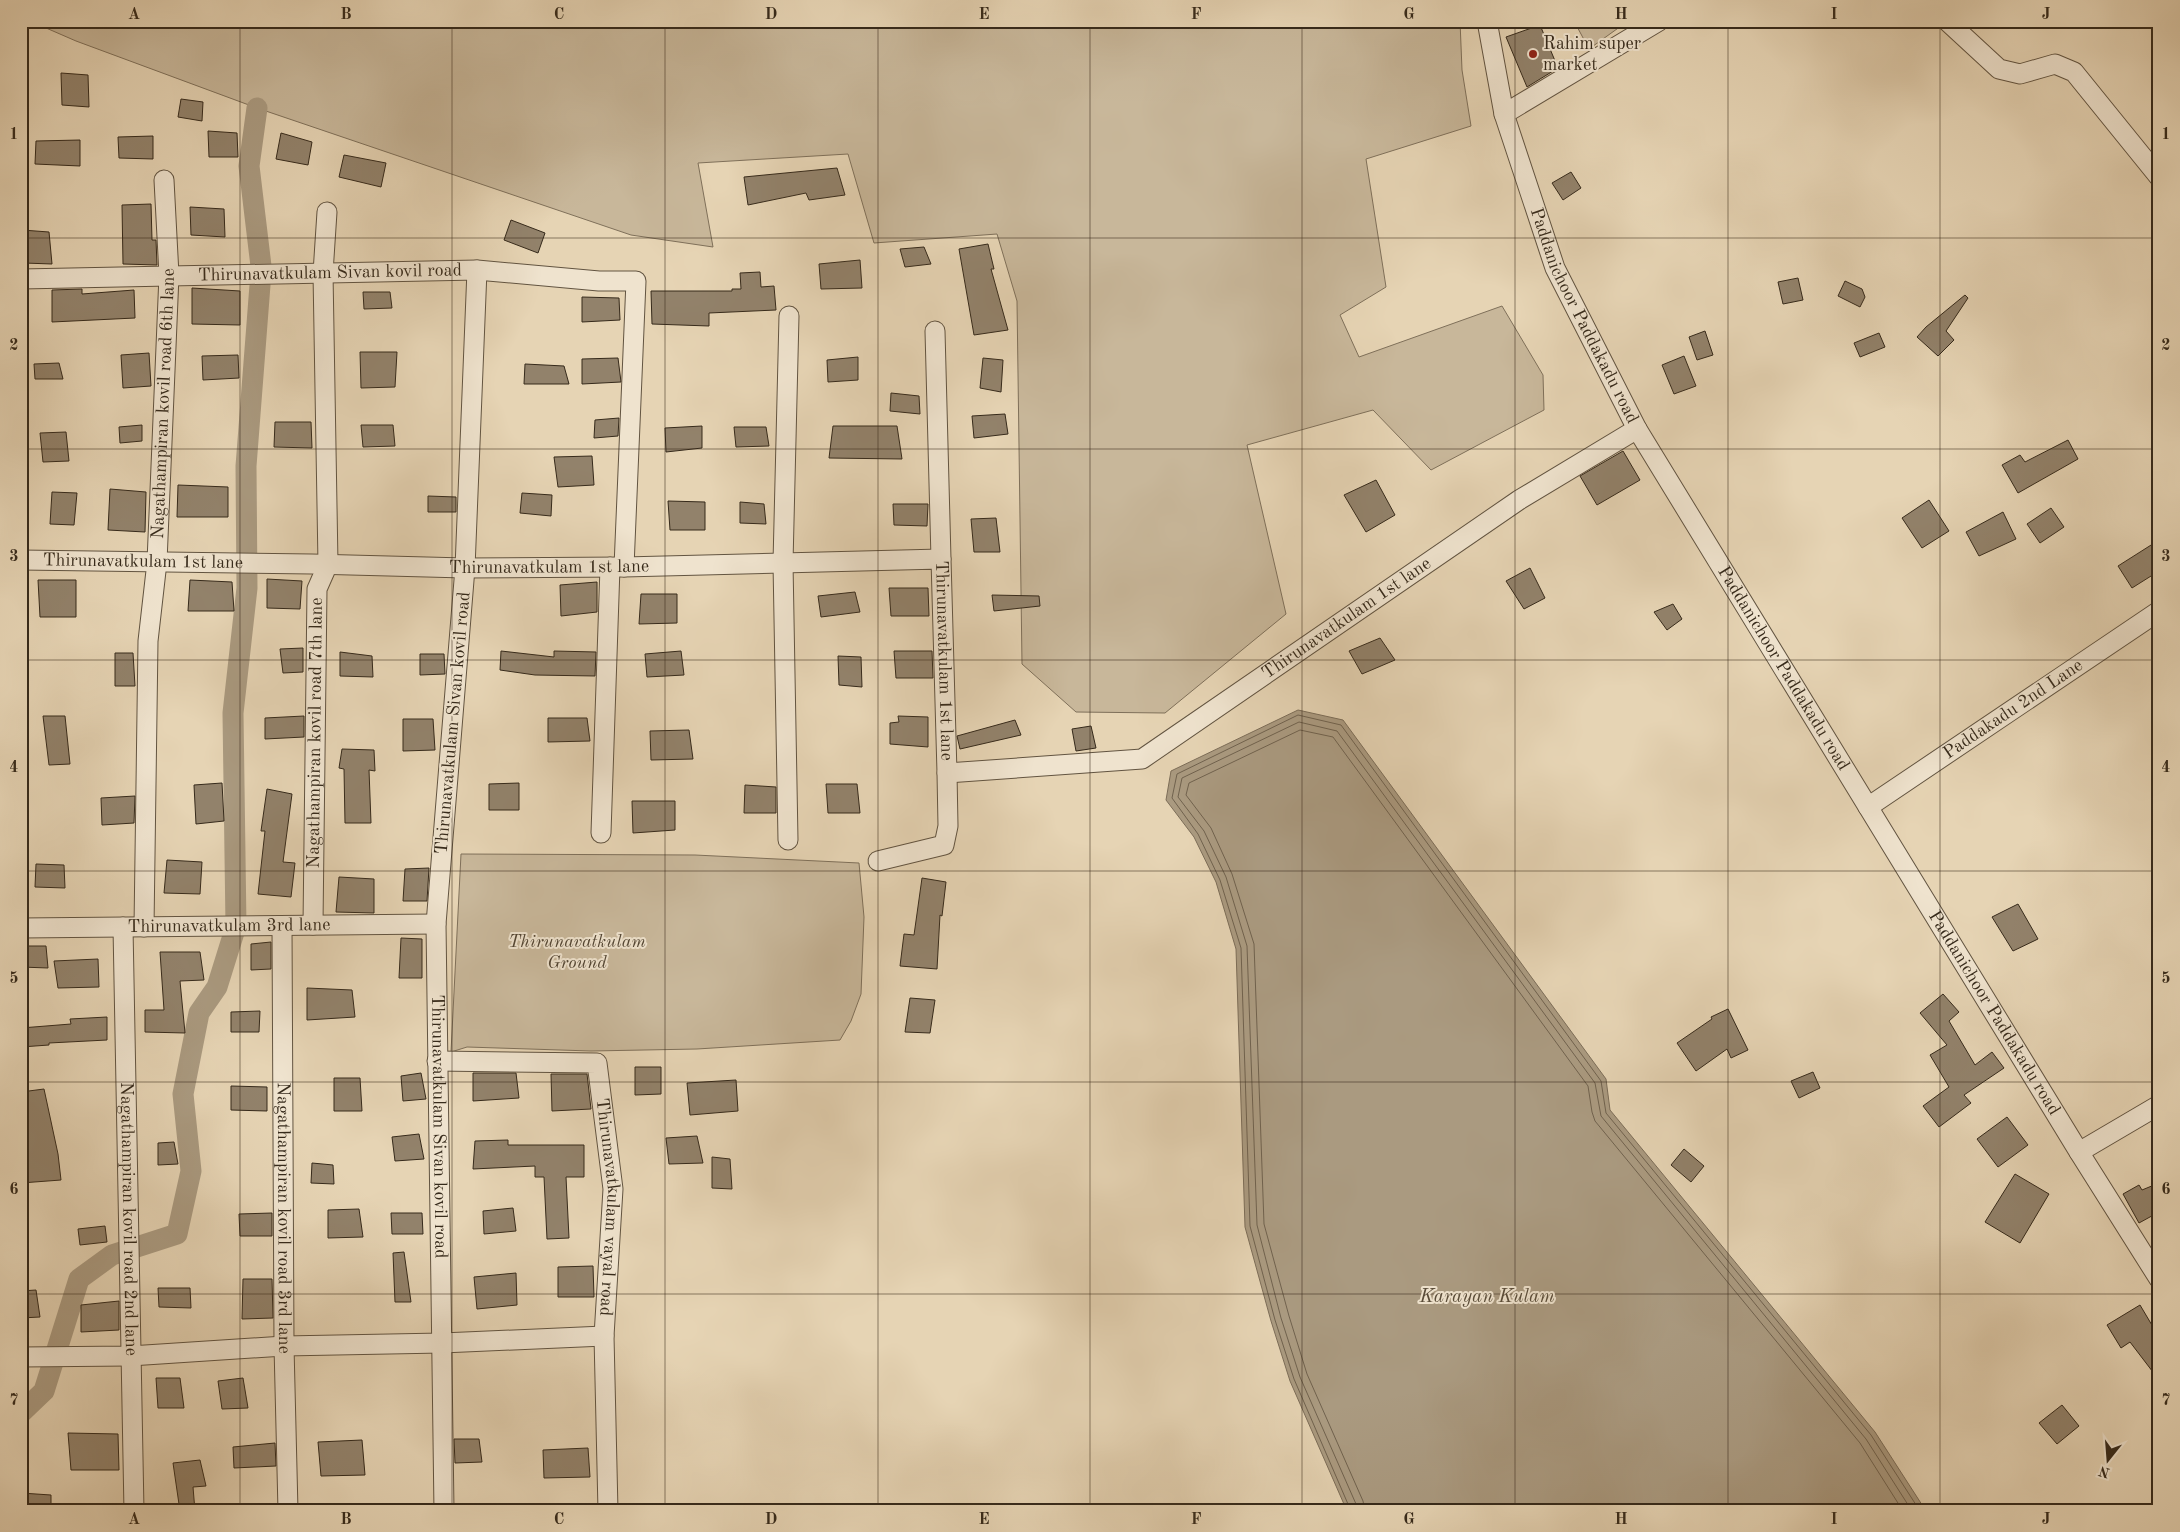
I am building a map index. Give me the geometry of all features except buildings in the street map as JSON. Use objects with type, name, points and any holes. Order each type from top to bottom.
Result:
[{"type":"street","name":"Paddanichoor Paddakadu road","points":[[1487,21],[1504,114],[1555,268],[1637,429],[2079,1152],[2159,1279]]},
{"type":"street","points":[[1504,114],[1659,21]]},
{"type":"street","points":[[1947,21],[1999,69],[2020,74],[2055,64],[2074,72],[2159,177]]},
{"type":"street","name":"Nagathampiran kovil road 6th lane","points":[[144,927],[148,641],[157,562],[169,276],[164,180]]},
{"type":"street","name":"Nagathampiran kovil road 7th lane","points":[[314,925],[317,590],[328,564],[323,273],[327,212]]},
{"type":"street","points":[[477,270],[599,282],[636,281],[601,833]]},
{"type":"street","name":"Thirunavatkulam Sivan kovil road","points":[[21,279],[477,270],[465,568],[436,924],[444,1511]]},
{"type":"street","points":[[788,840],[783,563],[789,316]]},
{"type":"street","points":[[935,332],[941,558]]},
{"type":"street","name":"Thirunavatkulam 1st lane","points":[[21,560],[328,564],[465,568],[617,567],[941,558],[947,773],[1142,759],[1520,500],[1637,429]]},
{"type":"street","name":"Paddakadu 2nd Lane","points":[[1868,808],[2159,611]]},
{"type":"street","points":[[878,861],[944,845],[948,826],[947,773]]},
{"type":"street","name":"Thirunavatkulam 3rd lane","points":[[21,928],[436,924]]},
{"type":"street","name":"Nagathampiran kovil road 3rd lane","points":[[282,926],[284,1346],[288,1511]]},
{"type":"street","name":"Nagathampiran kovil road 2nd lane","points":[[123,927],[134,1511]]},
{"type":"street","name":"Thirunavatkulam vayal road","points":[[437,1061],[597,1063],[613,1189],[604,1336],[608,1511]]},
{"type":"street","points":[[2079,1152],[2159,1105]]},
{"type":"street","points":[[21,1357],[130,1356],[284,1346],[442,1343],[604,1336]]},
{"type":"green space","points":[[30,21],[1460,21],[1462,70],[1471,126],[1366,159],[1386,287],[1340,315],[1359,357],[1502,306],[1543,375],[1544,410],[1431,470],[1373,410],[1247,445],[1286,614],[1165,713],[1076,712],[1022,664],[1017,301],[997,234],[874,243],[848,154],[698,163],[713,247],[631,235],[257,108],[76,41]]},
{"type":"green space","points":[[1574,21],[1628,21],[1589,49]]},
{"type":"green space","name":"Thirunavatkulam Ground","points":[[461,854],[695,855],[859,863],[864,917],[861,994],[851,1021],[840,1040],[697,1049],[591,1051],[467,1047],[451,1052]]},
{"type":"water","name":"Karayan Kulam","points":[[1298,710],[1343,720],[1606,1079],[1610,1110],[1875,1432],[1926,1511],[1347,1511],[1290,1381],[1245,1227],[1236,949],[1216,882],[1194,837],[1166,800],[1171,771]]},
{"type":"waterway","points":[[257,108],[249,166],[261,266]]},
{"type":"waterway","points":[[21,1413],[44,1391],[79,1279],[112,1255],[177,1234],[191,1171],[183,1094],[199,1013],[217,987],[236,926],[233,713],[247,588],[246,466],[260,285]]},
{"type":"place","name":"Rahim super market","points":[[1533,54]]}]
